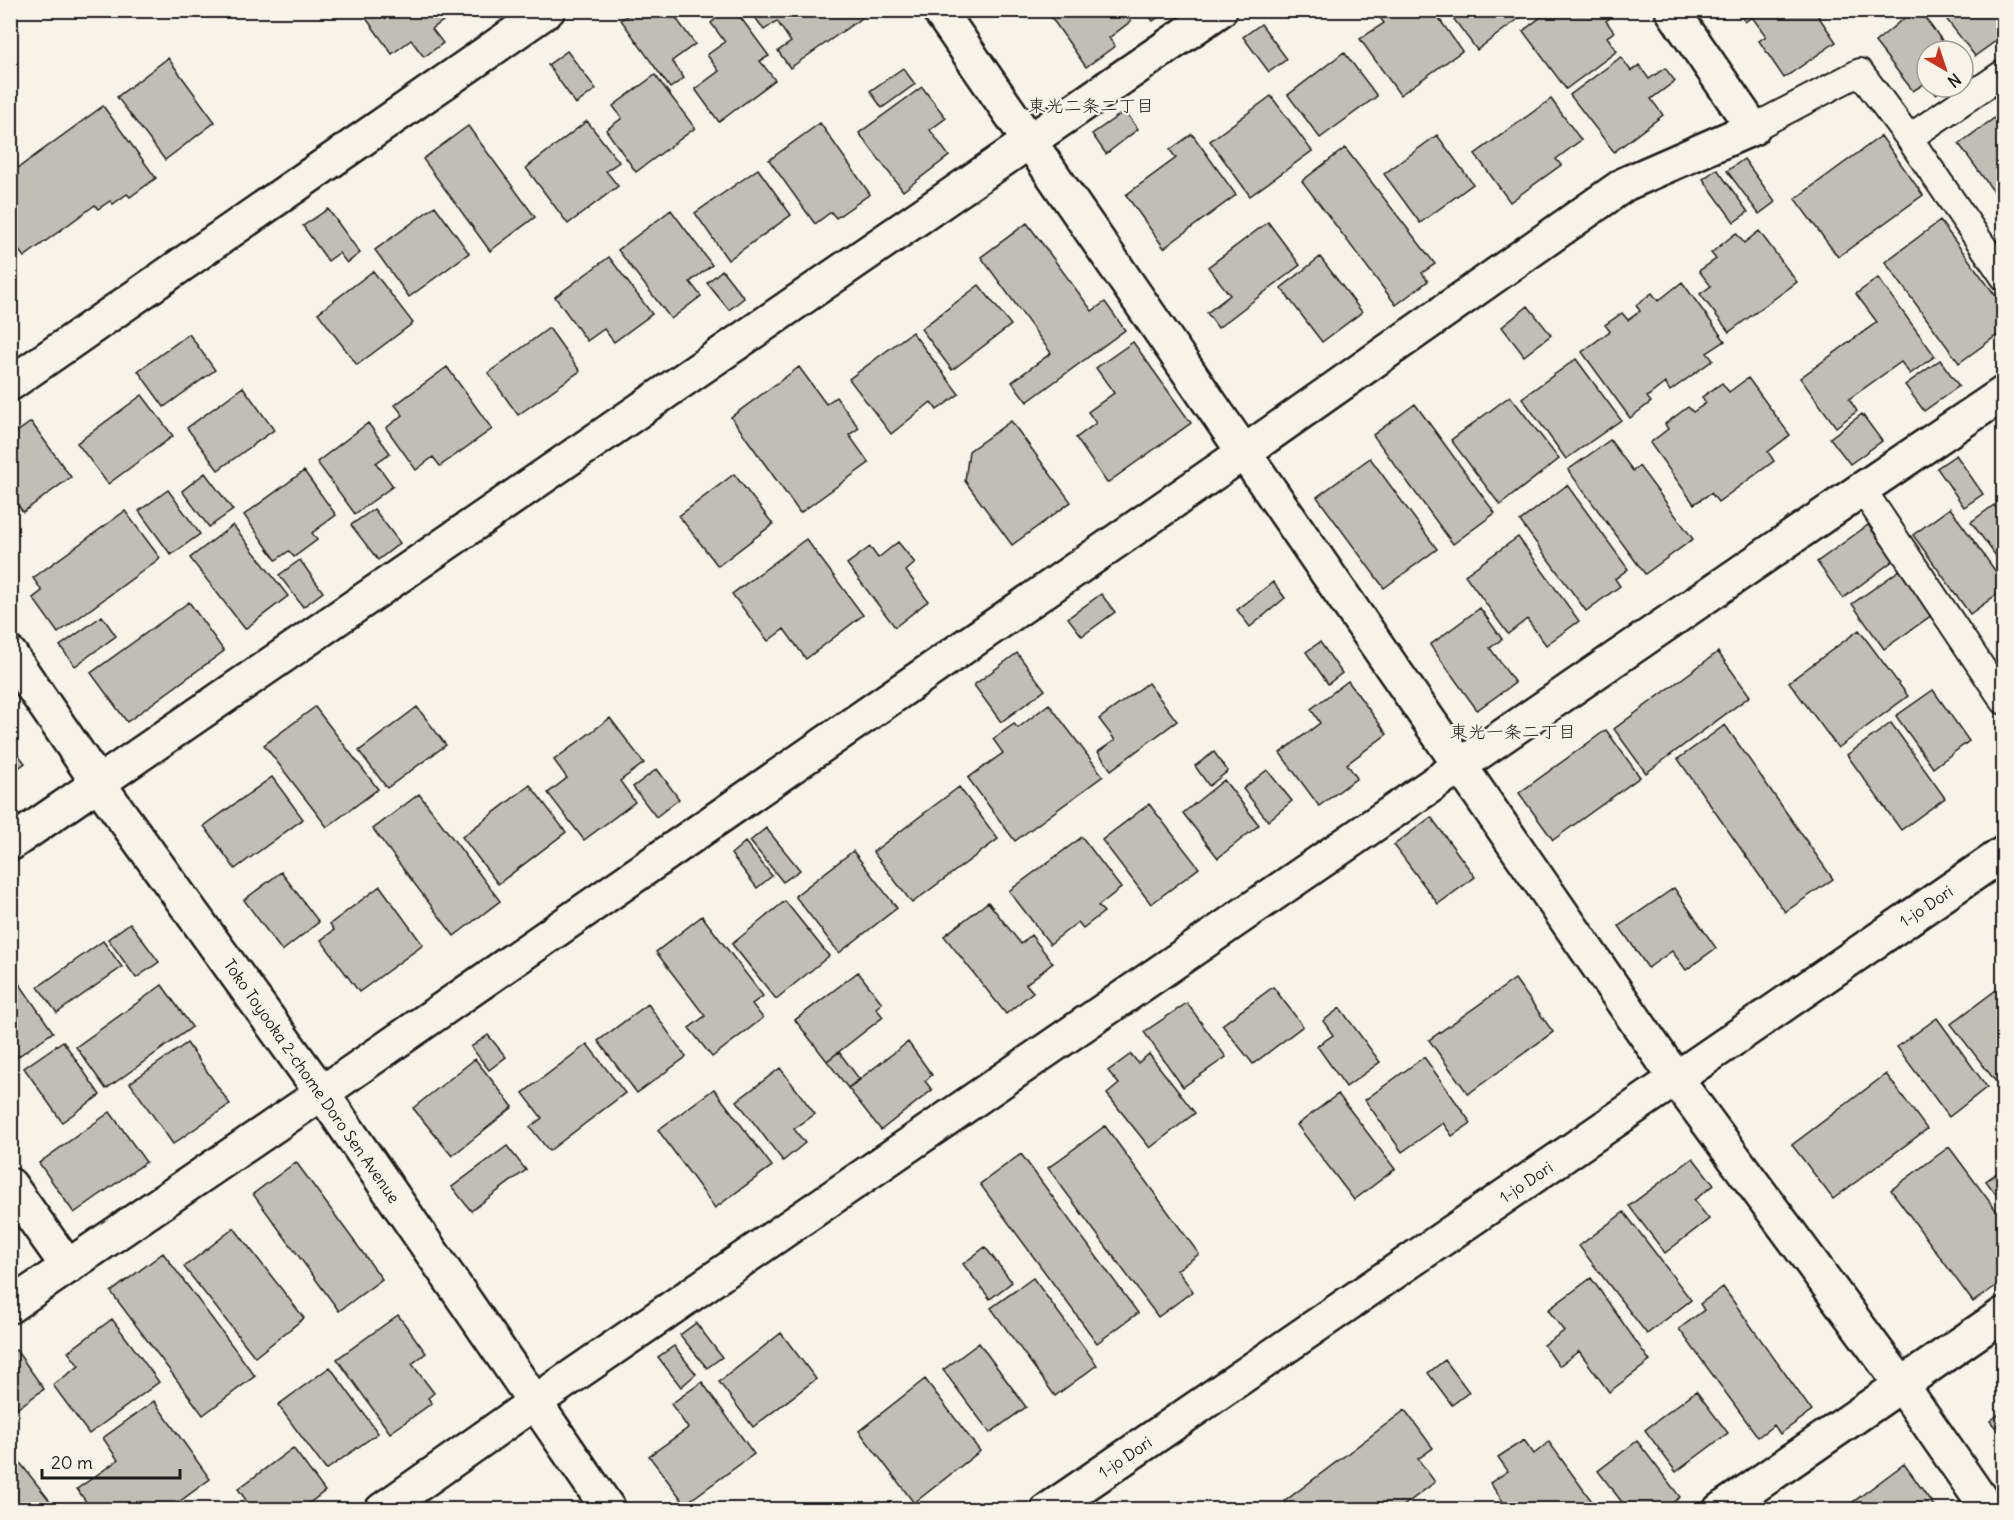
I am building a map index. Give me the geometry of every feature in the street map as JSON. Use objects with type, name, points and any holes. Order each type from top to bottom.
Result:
[{"type":"street","points":[[10,384],[549,10]]},
{"type":"street","points":[[939,10],[1676,1079],[1901,1384],[1988,1509]]},
{"type":"street","points":[[10,844],[1220,10]]},
{"type":"street","points":[[10,1306],[322,1093],[1244,453],[1625,183],[1753,128],[1672,10]]},
{"type":"street","points":[[382,1509],[2004,393]]},
{"type":"street","name":"Toko Toyooka 2-chome Doro Sen Avenue","points":[[10,654],[98,783],[322,1093],[609,1509]]},
{"type":"street","name":"1-jo Dori","points":[[1048,1509],[2004,853]]},
{"type":"street","points":[[10,1185],[68,1267]]},
{"type":"street","points":[[1720,1509],[2004,1314]]},
{"type":"lane","points":[[1753,128],[1860,72],[1909,138],[2004,277]]},
{"type":"lane","points":[[1909,138],[2004,73]]},
{"type":"lane","points":[[1862,489],[2004,701]]},
{"type":"building","points":[[360,10],[452,10],[454,13],[432,29],[443,43],[424,57],[411,40],[392,54]]},
{"type":"building","points":[[634,10],[670,10],[695,44],[672,61],[684,78],[670,88],[621,20]]},
{"type":"building","points":[[727,10],[735,10],[769,56],[760,61],[775,80],[719,122],[695,89],[719,71],[707,55],[725,42],[711,23]]},
{"type":"building","points":[[750,10],[873,10],[790,68],[778,51],[791,42],[777,21],[764,30]]},
{"type":"building","points":[[1046,10],[1123,10],[1131,21],[1109,38],[1115,46],[1086,67]]},
{"type":"building","points":[[1145,10],[1168,10],[1153,21]]},
{"type":"building","points":[[1374,10],[1399,10],[1401,13],[1404,10],[1433,10],[1462,51],[1400,95],[1360,39],[1384,23]]},
{"type":"building","points":[[1447,10],[1530,10],[1477,50]]},
{"type":"building","points":[[1550,10],[1621,10],[1606,21],[1614,32],[1607,37],[1617,51],[1566,89],[1523,31]]},
{"type":"building","points":[[1737,10],[1814,10],[1836,42],[1784,78],[1759,41],[1766,36],[1752,17],[1745,22]]},
{"type":"building","points":[[1914,10],[1919,10],[1941,39],[1915,39],[1915,90],[1913,91],[1875,42]]},
{"type":"building","points":[[1960,10],[2004,10],[2004,35],[1975,56],[1975,39],[1962,39],[1947,20]]},
{"type":"building","points":[[1261,24],[1287,59],[1269,72],[1243,37]]},
{"type":"building","points":[[567,51],[596,89],[576,104],[548,65]]},
{"type":"building","points":[[1344,52],[1377,96],[1320,138],[1288,95]]},
{"type":"building","points":[[1621,57],[1631,71],[1639,65],[1649,79],[1665,68],[1675,81],[1651,99],[1663,115],[1614,152],[1570,95]]},
{"type":"building","points":[[168,58],[215,122],[165,160],[117,97]]},
{"type":"building","points":[[903,68],[915,84],[882,108],[870,91]]},
{"type":"building","points":[[655,75],[695,128],[636,172],[606,130],[622,118],[613,106]]},
{"type":"building","points":[[922,87],[946,118],[930,130],[949,156],[903,191],[859,133]]},
{"type":"building","points":[[1271,96],[1312,151],[1250,196],[1210,141]]},
{"type":"building","points":[[1551,99],[1581,140],[1556,159],[1561,165],[1510,202],[1475,154]]},
{"type":"building","points":[[103,106],[156,178],[130,197],[127,194],[113,204],[110,201],[98,209],[95,205],[24,257],[10,239],[10,174]]},
{"type":"building","points":[[1125,111],[1138,129],[1106,154],[1092,134]]},
{"type":"building","points":[[2004,111],[2004,189],[1996,195],[1959,144]]},
{"type":"building","points":[[587,121],[619,162],[606,171],[618,186],[568,224],[526,168]]},
{"type":"building","points":[[820,123],[870,194],[836,218],[831,212],[815,224],[769,160]]},
{"type":"building","points":[[468,126],[535,217],[490,251],[423,159]]},
{"type":"building","points":[[1192,134],[1236,195],[1164,248],[1126,195],[1176,158],[1170,150]]},
{"type":"building","points":[[1437,135],[1473,184],[1420,223],[1384,174]]},
{"type":"building","points":[[1881,136],[1923,195],[1838,257],[1795,199]]},
{"type":"building","points":[[1345,148],[1435,264],[1422,273],[1428,281],[1396,305],[1302,181]]},
{"type":"building","points":[[1744,159],[1775,202],[1759,214],[1727,171]]},
{"type":"building","points":[[758,169],[791,215],[728,260],[695,213]]},
{"type":"building","points":[[1717,169],[1748,212],[1734,222],[1703,179]]},
{"type":"building","points":[[435,206],[469,253],[409,297],[375,250]]},
{"type":"building","points":[[328,209],[360,253],[347,263],[339,253],[328,261],[303,226]]},
{"type":"building","points":[[671,210],[712,265],[690,282],[701,296],[671,319],[618,250]]},
{"type":"building","points":[[1940,221],[2004,307],[2004,330],[1959,363],[1885,262]]},
{"type":"building","points":[[1268,222],[1300,265],[1218,328],[1207,313],[1230,295],[1208,267]]},
{"type":"building","points":[[1027,223],[1092,311],[1105,302],[1125,330],[1027,402],[1012,382],[1051,353],[981,257]]},
{"type":"building","points":[[1759,231],[1797,282],[1729,332],[1700,294],[1711,286],[1699,271],[1716,259],[1711,253],[1736,233],[1744,243]]},
{"type":"building","points":[[609,257],[652,314],[614,342],[604,329],[587,341],[555,297]]},
{"type":"building","points":[[1320,257],[1362,312],[1322,342],[1281,288]]},
{"type":"building","points":[[722,270],[744,298],[729,310],[707,283]]},
{"type":"building","points":[[373,271],[413,323],[357,365],[318,313]]},
{"type":"building","points":[[1878,278],[1935,356],[1910,374],[1901,362],[1849,399],[1857,411],[1836,427],[1800,378],[1877,322],[1856,294]]},
{"type":"building","points":[[1682,282],[1725,341],[1707,353],[1713,360],[1670,391],[1665,383],[1647,397],[1651,402],[1630,418],[1582,352],[1610,331],[1605,325],[1622,313],[1628,320],[1640,311],[1636,305],[1652,293],[1658,301]]},
{"type":"building","points":[[979,285],[1011,325],[952,370],[921,329]]},
{"type":"building","points":[[1528,306],[1551,335],[1524,356],[1502,327]]},
{"type":"building","points":[[549,328],[580,371],[518,415],[488,373]]},
{"type":"building","points":[[912,332],[959,394],[937,410],[931,402],[891,434],[849,379]]},
{"type":"building","points":[[189,334],[215,370],[164,407],[138,371]]},
{"type":"building","points":[[1133,342],[1191,423],[1107,483],[1076,438],[1096,423],[1088,412],[1114,393],[1096,368]]},
{"type":"building","points":[[1576,359],[1621,420],[1566,459],[1522,398]]},
{"type":"building","points":[[1940,360],[1959,386],[1924,411],[1905,385]]},
{"type":"building","points":[[447,367],[492,429],[440,466],[433,457],[416,470],[386,428],[403,415],[395,405]]},
{"type":"building","points":[[799,367],[826,404],[836,397],[859,428],[849,435],[869,463],[800,513],[731,417]]},
{"type":"building","points":[[1748,378],[1790,435],[1768,452],[1774,461],[1718,502],[1711,493],[1694,504],[1650,443],[1668,429],[1665,424],[1688,407],[1693,412],[1706,403],[1702,397],[1722,383],[1729,392]]},
{"type":"building","points":[[243,387],[274,430],[218,470],[187,428]]},
{"type":"building","points":[[142,395],[173,436],[108,484],[77,443]]},
{"type":"building","points":[[1510,396],[1559,459],[1500,505],[1451,440]]},
{"type":"building","points":[[1415,404],[1495,513],[1453,544],[1373,435]]},
{"type":"building","points":[[1862,414],[1882,441],[1850,464],[1830,438]]},
{"type":"building","points":[[1011,421],[1071,502],[1012,545],[965,481],[969,451]]},
{"type":"building","points":[[31,422],[71,477],[23,512],[10,494],[10,437]]},
{"type":"building","points":[[368,423],[390,453],[376,463],[393,486],[355,514],[317,462]]},
{"type":"building","points":[[1610,440],[1633,471],[1639,466],[1693,539],[1645,574],[1568,470]]},
{"type":"building","points":[[1956,455],[1983,494],[1964,507],[1937,468]]},
{"type":"building","points":[[1370,458],[1437,549],[1384,588],[1317,497]]},
{"type":"building","points":[[304,471],[336,515],[312,533],[317,540],[294,557],[289,551],[276,560],[244,515]]},
{"type":"building","points":[[205,473],[233,510],[209,527],[182,491]]},
{"type":"building","points":[[734,474],[773,524],[718,566],[679,516]]},
{"type":"building","points":[[1567,485],[1628,569],[1615,579],[1620,586],[1586,611],[1520,521]]},
{"type":"building","points":[[168,490],[200,534],[171,555],[139,511]]},
{"type":"building","points":[[1994,505],[2004,519],[2004,567],[1971,522]]},
{"type":"building","points":[[1950,508],[2004,583],[2004,589],[1970,614],[1913,535]]},
{"type":"building","points":[[374,509],[400,543],[378,560],[351,525]]},
{"type":"building","points":[[125,511],[160,558],[58,633],[33,598],[42,591],[33,578]]},
{"type":"building","points":[[233,525],[288,596],[245,629],[190,558]]},
{"type":"building","points":[[1868,525],[1894,560],[1843,598],[1817,562]]},
{"type":"building","points":[[1518,537],[1579,621],[1546,645],[1527,619],[1508,634],[1465,575]]},
{"type":"building","points":[[806,539],[863,615],[806,659],[784,629],[768,641],[732,594]]},
{"type":"building","points":[[898,542],[915,563],[906,571],[928,601],[895,627],[847,564],[870,547],[878,558]]},
{"type":"building","points":[[300,560],[323,592],[303,607],[279,575]]},
{"type":"building","points":[[1900,570],[1932,615],[1884,649],[1852,604]]},
{"type":"building","points":[[1273,582],[1285,598],[1250,627],[1237,610]]},
{"type":"building","points":[[1101,594],[1115,612],[1082,636],[1068,618]]},
{"type":"building","points":[[189,602],[224,651],[127,722],[91,673]]},
{"type":"building","points":[[1480,608],[1502,639],[1490,648],[1515,683],[1477,710],[1430,645]]},
{"type":"building","points":[[102,616],[116,636],[75,666],[60,646]]},
{"type":"building","points":[[1859,630],[1908,696],[1838,748],[1789,682]]},
{"type":"building","points":[[1320,642],[1342,673],[1328,684],[1306,652]]},
{"type":"building","points":[[1718,652],[1750,696],[1646,773],[1614,729]]},
{"type":"building","points":[[1017,653],[1045,690],[1001,722],[974,685]]},
{"type":"building","points":[[1348,681],[1387,734],[1347,764],[1357,778],[1319,806],[1280,753],[1320,723],[1311,709]]},
{"type":"building","points":[[1148,683],[1177,721],[1111,770],[1098,752],[1115,740],[1099,719]]},
{"type":"building","points":[[1933,690],[1969,741],[1933,768],[1896,716]]},
{"type":"building","points":[[1049,704],[1103,776],[1015,841],[968,778],[1003,753],[993,739],[1014,724],[1018,728]]},
{"type":"building","points":[[315,707],[378,789],[327,827],[264,745]]},
{"type":"building","points":[[417,707],[446,745],[387,788],[359,751]]},
{"type":"building","points":[[610,718],[644,763],[620,781],[635,802],[584,840],[548,793],[567,778],[554,760]]},
{"type":"building","points":[[1891,723],[1945,798],[1901,830],[1847,755]]},
{"type":"building","points":[[1725,725],[1833,879],[1785,912],[1678,759]]},
{"type":"building","points":[[1606,730],[1640,777],[1553,840],[1519,793]]},
{"type":"building","points":[[10,744],[25,763],[10,774]]},
{"type":"building","points":[[1214,752],[1228,771],[1209,786],[1195,766]]},
{"type":"building","points":[[657,769],[679,799],[656,817],[633,787]]},
{"type":"building","points":[[1267,770],[1292,801],[1268,821],[1243,789]]},
{"type":"building","points":[[272,777],[303,819],[235,869],[204,826]]},
{"type":"building","points":[[1224,780],[1259,825],[1218,858],[1183,813]]},
{"type":"building","points":[[530,785],[566,832],[498,884],[462,837]]},
{"type":"building","points":[[959,787],[998,839],[912,903],[873,852]]},
{"type":"building","points":[[419,794],[500,901],[454,936],[373,829]]},
{"type":"building","points":[[1149,804],[1199,868],[1151,904],[1102,840]]},
{"type":"building","points":[[1431,817],[1475,877],[1438,904],[1394,845]]},
{"type":"building","points":[[766,828],[800,870],[783,882],[750,841]]},
{"type":"building","points":[[1082,837],[1121,888],[1098,906],[1104,912],[1083,928],[1078,922],[1050,944],[1009,891]]},
{"type":"building","points":[[745,842],[772,876],[757,888],[731,854]]},
{"type":"building","points":[[853,851],[897,908],[839,953],[795,896]]},
{"type":"building","points":[[281,872],[319,922],[282,951],[244,900]]},
{"type":"building","points":[[380,886],[423,945],[359,992],[321,940],[334,930],[330,924]]},
{"type":"building","points":[[1674,888],[1716,948],[1686,970],[1672,951],[1648,968],[1619,926]]},
{"type":"building","points":[[785,901],[829,956],[776,999],[732,944]]},
{"type":"building","points":[[988,902],[1021,944],[1031,935],[1053,963],[1026,984],[1033,992],[1006,1014],[944,936]]},
{"type":"building","points":[[702,916],[763,996],[752,1004],[763,1018],[712,1057],[689,1028],[705,1016],[656,952]]},
{"type":"building","points":[[130,923],[159,962],[136,978],[108,939]]},
{"type":"building","points":[[103,941],[122,967],[57,1013],[38,987]]},
{"type":"building","points":[[10,970],[53,1032],[10,1062]]},
{"type":"building","points":[[858,972],[882,1003],[876,1008],[883,1017],[827,1061],[795,1020]]},
{"type":"building","points":[[1515,979],[1553,1032],[1468,1094],[1429,1040]]},
{"type":"building","points":[[2004,984],[2004,1091],[2003,1091],[1951,1024]]},
{"type":"building","points":[[162,985],[192,1027],[106,1089],[76,1047]]},
{"type":"building","points":[[1273,987],[1303,1026],[1253,1064],[1222,1025]]},
{"type":"building","points":[[1187,1003],[1226,1057],[1183,1087],[1144,1032]]},
{"type":"building","points":[[648,1004],[686,1057],[637,1093],[598,1041]]},
{"type":"building","points":[[1340,1008],[1380,1062],[1346,1087],[1317,1046],[1333,1035],[1323,1021]]},
{"type":"building","points":[[1937,1018],[1987,1087],[1949,1117],[1897,1047]]},
{"type":"building","points":[[488,1035],[506,1057],[489,1070],[471,1047]]},
{"type":"building","points":[[63,1041],[100,1095],[62,1122],[24,1068]]},
{"type":"building","points":[[908,1042],[932,1075],[925,1081],[932,1090],[881,1130],[848,1088]]},
{"type":"building","points":[[187,1043],[230,1104],[173,1144],[130,1083]]},
{"type":"building","points":[[587,1044],[625,1093],[549,1151],[530,1127],[542,1118],[523,1093]]},
{"type":"building","points":[[839,1052],[860,1080],[848,1088],[827,1061]]},
{"type":"building","points":[[1131,1054],[1138,1063],[1149,1054],[1195,1113],[1150,1148],[1107,1094],[1119,1084],[1108,1071]]},
{"type":"building","points":[[1424,1057],[1471,1123],[1452,1136],[1443,1123],[1402,1152],[1365,1100]]},
{"type":"building","points":[[475,1059],[513,1107],[452,1156],[413,1108]]},
{"type":"building","points":[[780,1068],[815,1114],[794,1129],[805,1143],[783,1161],[737,1101]]},
{"type":"building","points":[[1886,1074],[1927,1129],[1833,1199],[1792,1145]]},
{"type":"building","points":[[714,1089],[772,1166],[715,1208],[658,1130]]},
{"type":"building","points":[[1338,1094],[1395,1169],[1354,1200],[1297,1125]]},
{"type":"building","points":[[110,1112],[146,1162],[74,1213],[39,1163]]},
{"type":"building","points":[[1105,1126],[1199,1254],[1177,1270],[1193,1291],[1158,1317],[1048,1168]]},
{"type":"building","points":[[507,1146],[526,1170],[471,1211],[452,1187]]},
{"type":"building","points":[[1949,1147],[2004,1221],[2004,1280],[1973,1302],[1891,1190]]},
{"type":"building","points":[[1021,1154],[1138,1313],[1097,1343],[980,1184]]},
{"type":"building","points":[[1693,1158],[1714,1185],[1694,1200],[1709,1219],[1665,1253],[1629,1206]]},
{"type":"building","points":[[296,1162],[382,1279],[339,1311],[253,1194]]},
{"type":"building","points":[[2004,1168],[2004,1205],[1986,1181]]},
{"type":"building","points":[[1624,1212],[1691,1300],[1647,1334],[1579,1246]]},
{"type":"building","points":[[234,1228],[304,1318],[255,1357],[184,1267]]},
{"type":"building","points":[[985,1247],[1012,1282],[990,1299],[963,1264]]},
{"type":"building","points":[[163,1253],[255,1376],[203,1415],[111,1292]]},
{"type":"building","points":[[1033,1278],[1097,1365],[1055,1396],[991,1308]]},
{"type":"building","points":[[1591,1278],[1650,1361],[1609,1392],[1579,1351],[1559,1366],[1544,1345],[1564,1331],[1548,1310]]},
{"type":"building","points":[[1723,1287],[1812,1411],[1780,1434],[1774,1425],[1758,1437],[1679,1329],[1704,1310],[1700,1304]]},
{"type":"building","points":[[398,1315],[426,1353],[412,1364],[434,1393],[428,1398],[432,1403],[390,1433],[337,1359]]},
{"type":"building","points":[[112,1319],[159,1382],[89,1434],[53,1385],[79,1366],[68,1352]]},
{"type":"building","points":[[696,1323],[722,1357],[707,1368],[680,1335]]},
{"type":"building","points":[[781,1333],[816,1379],[753,1427],[719,1382]]},
{"type":"building","points":[[979,1343],[1026,1407],[990,1433],[943,1370]]},
{"type":"building","points":[[674,1346],[696,1374],[681,1387],[658,1357]]},
{"type":"building","points":[[16,1350],[44,1389],[18,1408],[10,1397],[10,1354]]},
{"type":"building","points":[[1445,1360],[1469,1392],[1452,1405],[1428,1373]]},
{"type":"building","points":[[330,1367],[378,1433],[326,1470],[278,1405]]},
{"type":"building","points":[[925,1379],[980,1451],[914,1503],[859,1431]]},
{"type":"building","points":[[702,1382],[754,1454],[685,1504],[649,1456],[688,1428],[671,1404]]},
{"type":"building","points":[[1696,1391],[1728,1433],[1676,1472],[1645,1430]]},
{"type":"building","points":[[154,1401],[210,1479],[168,1510],[92,1510],[77,1489],[118,1460],[103,1438]]},
{"type":"building","points":[[1405,1410],[1433,1448],[1418,1459],[1435,1482],[1398,1510],[1291,1510],[1285,1501]]},
{"type":"building","points":[[2004,1410],[2004,1438],[1990,1421]]},
{"type":"building","points":[[1524,1440],[1534,1454],[1549,1442],[1596,1507],[1593,1510],[1509,1510],[1490,1483],[1508,1471],[1498,1457]]},
{"type":"building","points":[[1637,1441],[1680,1497],[1663,1510],[1628,1510],[1598,1471]]},
{"type":"building","points":[[293,1448],[325,1491],[300,1510],[253,1510],[238,1489]]},
{"type":"building","points":[[10,1450],[54,1506],[48,1510],[10,1510]]},
{"type":"building","points":[[1904,1464],[1937,1510],[1853,1510],[1849,1505]]},
{"type":"district","name":"東光二条二丁目","points":[[1091,106]]},
{"type":"district","name":"東光一条二丁目","points":[[1513,732]]}]
